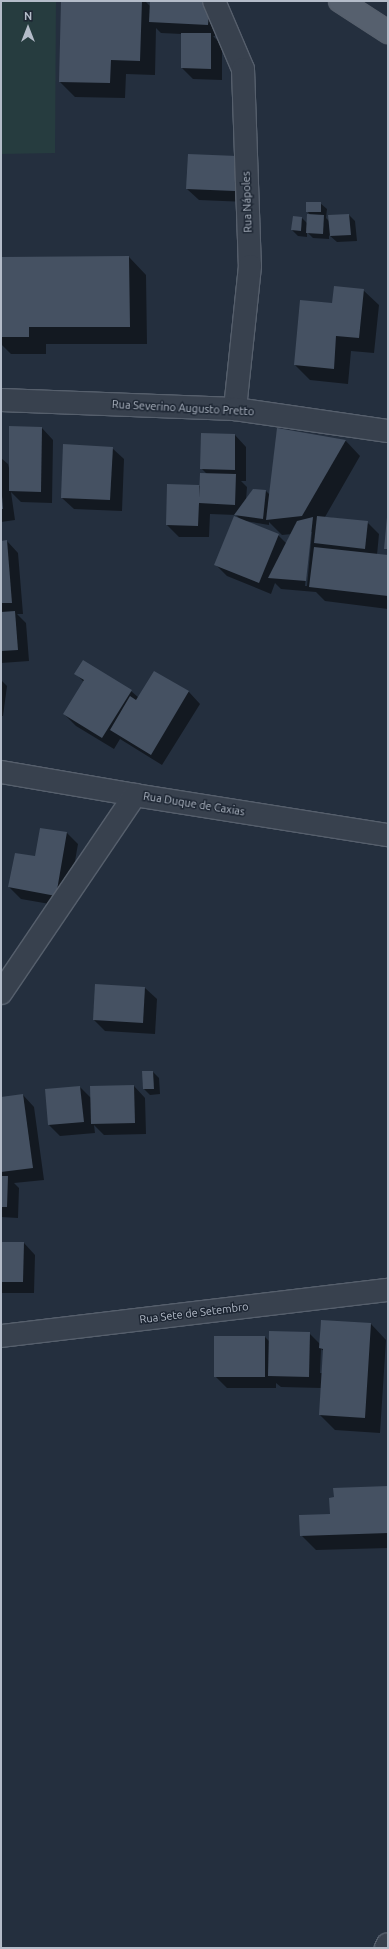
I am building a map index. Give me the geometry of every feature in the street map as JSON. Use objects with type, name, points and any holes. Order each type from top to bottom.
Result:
[{"type":"main road","points":[[340,1],[388,32]]},
{"type":"street","name":"Rua Nápoles","points":[[214,1],[243,69],[250,266],[235,409]]},
{"type":"street","name":"Rua Severino Augusto Pretto","points":[[1,400],[235,409],[388,431]]},
{"type":"street","name":"Rua Duque de Caxias","points":[[1,772],[388,835]]},
{"type":"street","points":[[1,993],[135,795]]},
{"type":"street","name":"Rua Sete de Setembro","points":[[1,1336],[388,1290]]},
{"type":"street","points":[[386,1948],[388,1944]]},
{"type":"green space","points":[[1,1],[56,1],[55,153],[1,154]]},
{"type":"building","points":[[61,1],[142,1],[140,61],[111,60],[110,83],[59,82]]},
{"type":"building","points":[[150,1],[210,1],[208,25],[149,22]]},
{"type":"building","points":[[181,33],[211,33],[211,69],[181,68]]},
{"type":"building","points":[[188,154],[237,156],[235,191],[186,189]]},
{"type":"building","points":[[306,202],[321,202],[321,212],[306,212]]},
{"type":"building","points":[[307,214],[324,215],[323,234],[306,233]]},
{"type":"building","points":[[349,214],[351,235],[330,236],[328,215]]},
{"type":"building","points":[[293,216],[302,217],[301,231],[291,230]]},
{"type":"building","points":[[129,256],[130,327],[29,327],[29,337],[1,337],[1,257]]},
{"type":"building","points":[[334,286],[364,289],[359,338],[336,336],[334,369],[294,365],[300,300],[332,303]]},
{"type":"building","points":[[9,426],[42,427],[41,492],[9,491]]},
{"type":"building","points":[[277,428],[346,440],[302,516],[266,520]]},
{"type":"building","points":[[201,433],[235,434],[235,470],[200,469]]},
{"type":"building","points":[[63,444],[113,447],[110,500],[61,498]]},
{"type":"building","points":[[200,473],[236,474],[235,505],[199,503],[198,526],[166,525],[167,484],[199,485],[199,498]]},
{"type":"building","points":[[253,489],[266,490],[263,519],[234,515]]},
{"type":"building","points":[[2,496],[3,509],[1,509],[1,497]]},
{"type":"building","points":[[234,516],[279,534],[259,583],[214,565]]},
{"type":"building","points":[[317,516],[368,521],[365,549],[314,543]]},
{"type":"building","points":[[313,517],[306,581],[268,578],[297,521]]},
{"type":"building","points":[[387,517],[388,549],[384,549]]},
{"type":"building","points":[[7,540],[12,603],[1,603],[1,541]]},
{"type":"building","points":[[314,547],[388,555],[388,596],[309,587]]},
{"type":"building","points":[[15,611],[18,650],[1,651],[1,612]]},
{"type":"building","points":[[83,660],[132,690],[102,738],[63,714],[84,680],[74,674]]},
{"type":"building","points":[[154,671],[189,691],[151,755],[110,730],[130,696],[136,700]]},
{"type":"building","points":[[40,828],[67,832],[56,896],[8,887],[15,853],[35,856]]},
{"type":"building","points":[[95,984],[145,987],[143,1023],[93,1020]]},
{"type":"building","points":[[142,1071],[153,1071],[154,1089],[143,1089]]},
{"type":"building","points":[[134,1085],[135,1123],[91,1124],[90,1086]]},
{"type":"building","points":[[80,1086],[84,1122],[48,1125],[45,1089]]},
{"type":"building","points":[[23,1094],[33,1168],[1,1172],[1,1097]]},
{"type":"building","points":[[1,1176],[8,1176],[7,1207],[1,1207]]},
{"type":"building","points":[[1,1242],[24,1242],[23,1282],[1,1282]]},
{"type":"building","points":[[321,1320],[371,1323],[365,1418],[319,1415],[323,1349],[319,1348]]},
{"type":"building","points":[[269,1331],[310,1332],[309,1377],[268,1376]]},
{"type":"building","points":[[214,1336],[265,1336],[265,1377],[214,1377]]},
{"type":"building","points":[[388,1486],[388,1533],[300,1536],[299,1515],[330,1514],[329,1498],[334,1497],[333,1488]]}]
